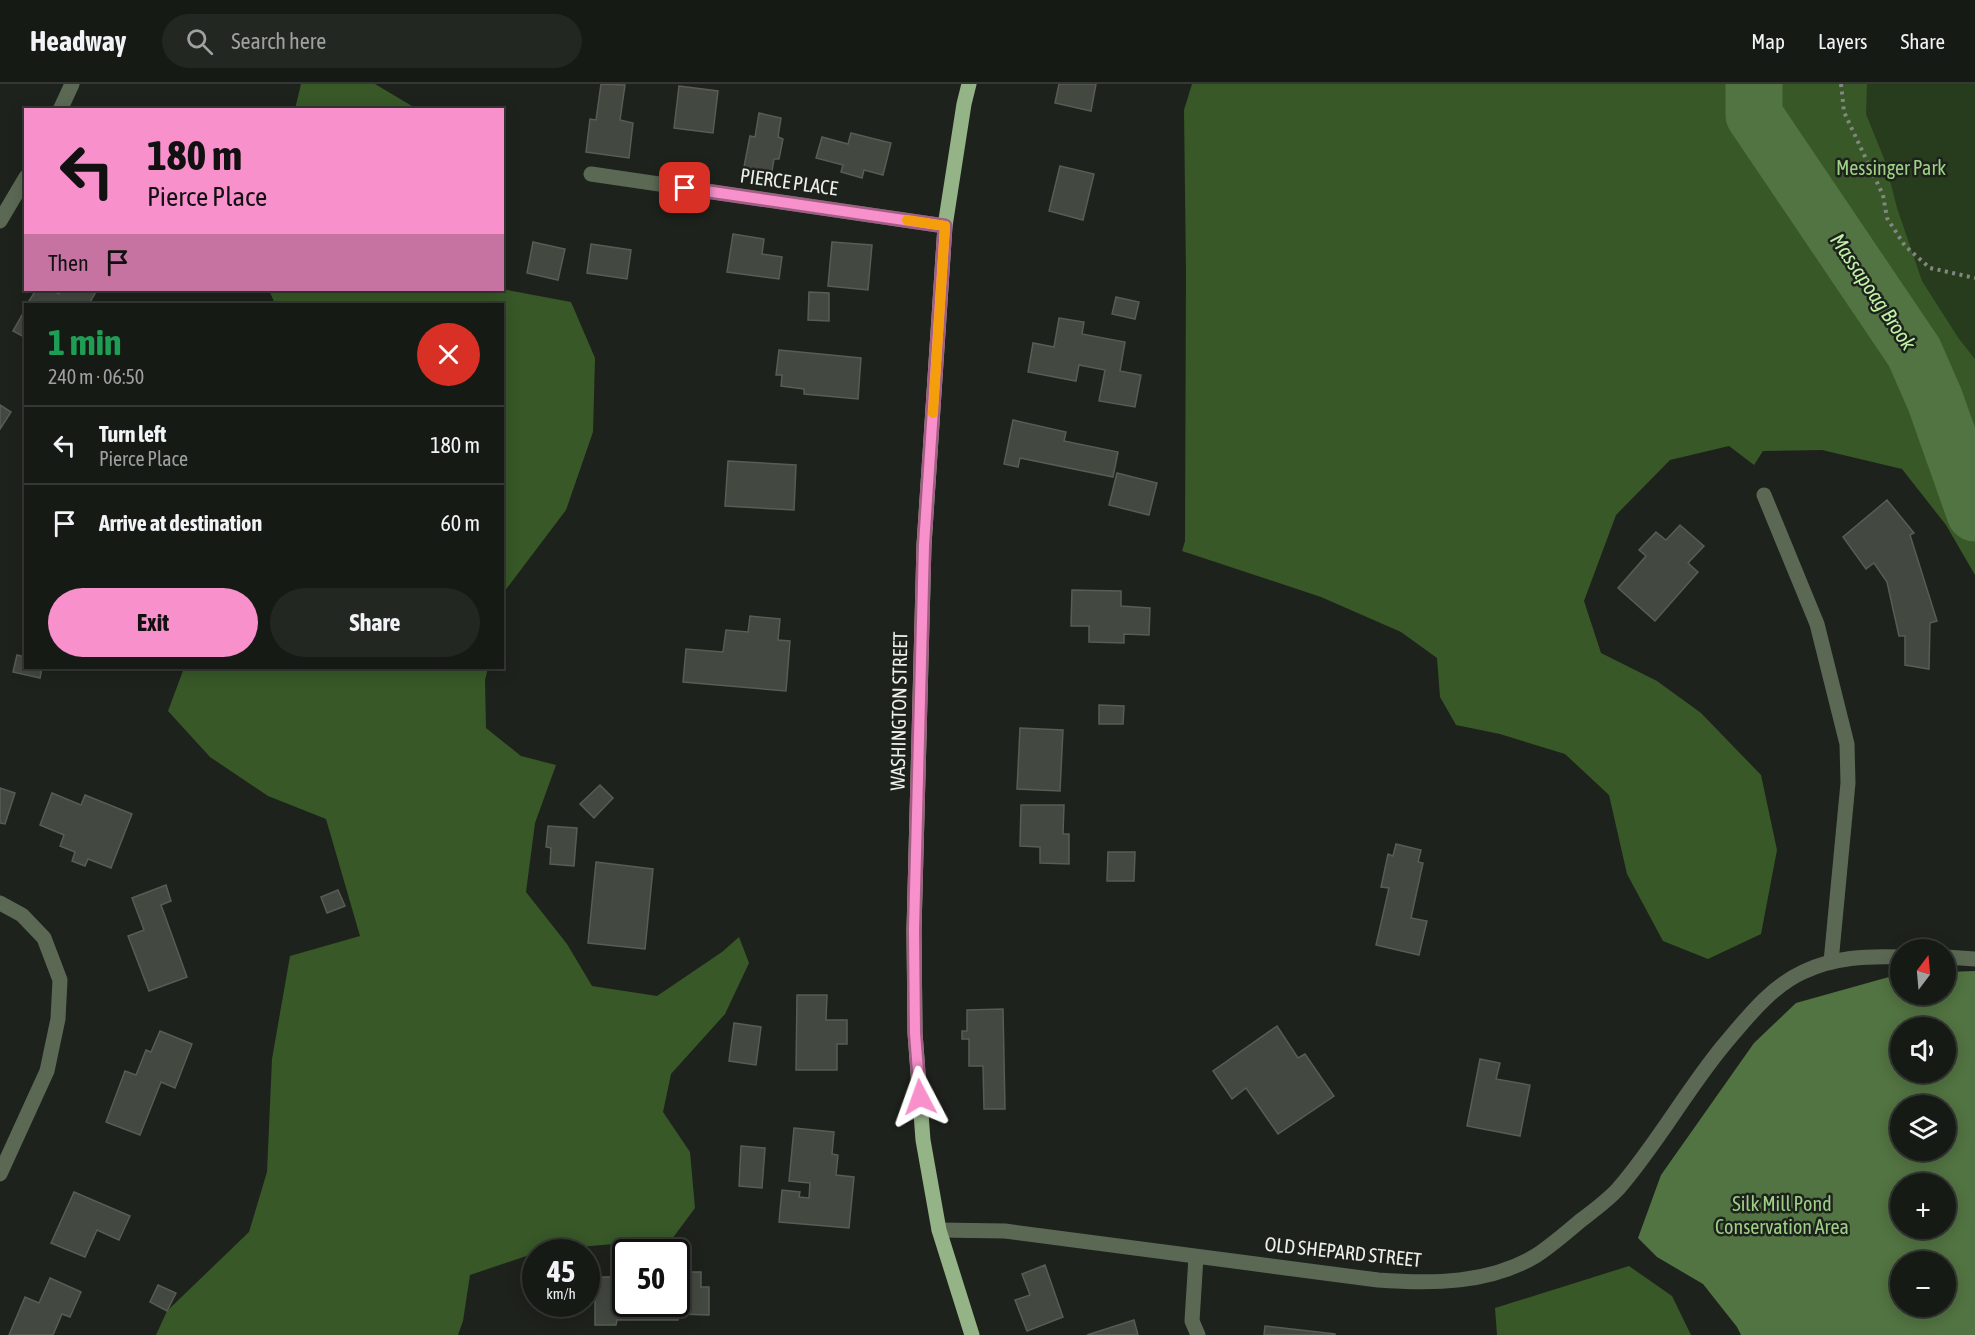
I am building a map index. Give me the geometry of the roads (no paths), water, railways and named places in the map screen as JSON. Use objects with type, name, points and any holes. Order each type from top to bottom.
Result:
[{"type":"main road","name":"WASHINGTON STREET","points":[[969,84],[945,226],[924,545],[914,930],[915,1033],[923,1140],[939,1230],[972,1335]]},
{"type":"street","points":[[61,108],[72,84]]},
{"type":"street","name":"PIERCE PLACE","points":[[591,174],[945,226]]},
{"type":"street","points":[[0,222],[24,180]]},
{"type":"street","points":[[1764,495],[1817,624],[1847,744],[1848,783],[1831,962]]},
{"type":"street","points":[[0,903],[22,915],[44,938],[60,980],[57,1019],[47,1071],[0,1174]]},
{"type":"street","name":"OLD SHEPARD STREET","points":[[939,1230],[1005,1231],[1413,1283],[1458,1280],[1506,1270],[1536,1256],[1617,1190],[1644,1156],[1711,1060],[1747,1017],[1776,989],[1801,972],[1831,962],[1854,957],[1890,957]]},
{"type":"street","points":[[1956,958],[1975,959]]},
{"type":"street","points":[[1196,1257],[1192,1321],[1198,1335]]},
{"type":"waterway","name":"Massapoag Brook","points":[[1754,84],[1754,115],[1914,352],[1935,400],[1975,513]]},
{"type":"park label","name":"Messinger Park","points":[[1891,168]]},
{"type":"park label","name":"Silk Mill Pond Conservation Area","points":[[1782,1216]]}]
